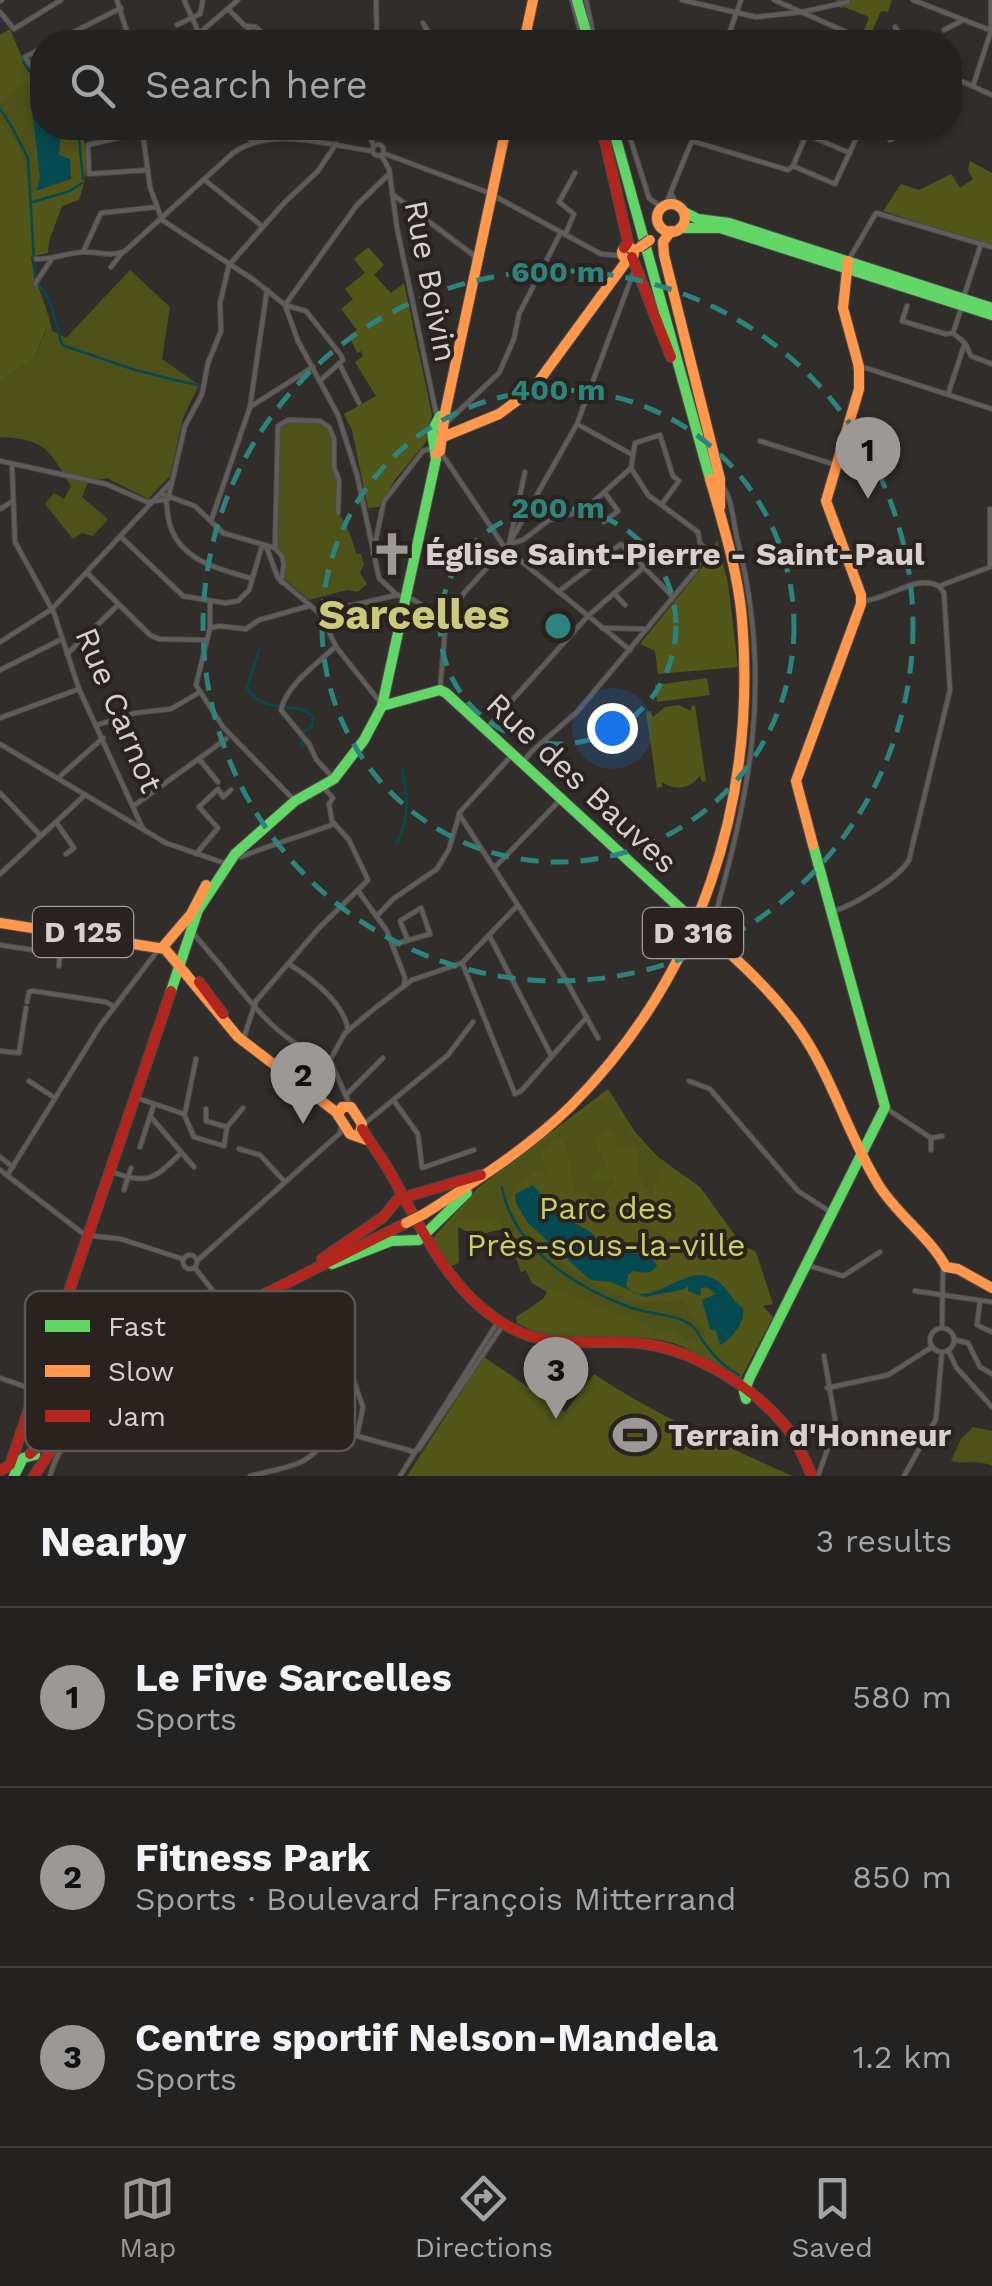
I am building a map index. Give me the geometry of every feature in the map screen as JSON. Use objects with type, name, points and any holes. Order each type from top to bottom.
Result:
[{"type":"main road","points":[[527,30],[533,0]]},
{"type":"main road","points":[[579,0],[588,30]]},
{"type":"main road","points":[[162,947],[190,914],[202,890],[295,801],[334,778],[360,745],[382,706],[402,596],[503,140]]},
{"type":"main road","points":[[605,140],[628,240],[640,247],[663,242],[716,485]]},
{"type":"main road","points":[[616,140],[716,485]]},
{"type":"main road","points":[[640,247],[672,207]]},
{"type":"main road","points":[[443,437],[498,414],[532,389],[672,207]]},
{"type":"main road","points":[[672,207],[698,218],[730,222],[846,268],[875,269],[963,302]]},
{"type":"main road","points":[[640,247],[714,227],[992,311]]},
{"type":"main road","points":[[640,247],[679,382],[716,485]]},
{"type":"main road","points":[[833,1214],[888,1111],[796,778],[862,600],[827,505],[852,412],[857,371],[840,314],[846,268]]},
{"type":"main road","points":[[435,451],[443,437],[442,419]]},
{"type":"main road","name":"D 316","points":[[270,1291],[423,1212],[479,1179],[548,1130],[614,1059],[668,982],[706,903],[732,817],[744,726],[743,633],[716,485]]},
{"type":"main road","name":"Rue des Bauves","points":[[382,706],[440,690],[751,972],[789,1016],[819,1061],[866,1154]]},
{"type":"main road","points":[[68,1291],[190,929],[208,890],[234,859]]},
{"type":"main road","name":"D 125","points":[[0,921],[162,947],[179,959],[244,1037],[351,1118],[403,1197],[439,1262],[468,1297],[502,1322],[547,1341],[648,1344],[695,1361],[782,1421],[799,1445],[813,1476]]},
{"type":"main road","name":"D 125","points":[[179,959],[189,978],[238,1038],[351,1118]]},
{"type":"main road","points":[[172,981],[189,978]]},
{"type":"main road","name":"Rue des Bauves","points":[[839,1100],[860,1135],[866,1154]]},
{"type":"main road","points":[[742,1392],[888,1111]]},
{"type":"main road","points":[[860,1135],[873,1134]]},
{"type":"main road","points":[[866,1154],[887,1195],[912,1228],[948,1264],[992,1288]]},
{"type":"main road","points":[[866,1154],[887,1195]]},
{"type":"main road","points":[[855,1177],[864,1170],[874,1174]]},
{"type":"main road","points":[[300,1276],[376,1222],[403,1197],[479,1179]]},
{"type":"main road","points":[[300,1276],[354,1258],[386,1242],[423,1237],[479,1179]]},
{"type":"main road","points":[[742,1392],[809,1266]]},
{"type":"main road","points":[[0,1474],[10,1465],[25,1420]]},
{"type":"main road","points":[[17,1444],[38,1472],[52,1451]]},
{"type":"main road","points":[[0,1474],[14,1476],[33,1451]]},
{"type":"street","points":[[0,12],[14,29],[61,0]]},
{"type":"street","points":[[118,0],[127,30]]},
{"type":"street","points":[[184,0],[198,30]]},
{"type":"street","points":[[177,25],[200,14],[203,0]]},
{"type":"street","points":[[202,30],[238,0]]},
{"type":"street","points":[[376,0],[377,30]]},
{"type":"street","points":[[682,0],[756,18],[848,2]]},
{"type":"street","points":[[730,30],[741,0]]},
{"type":"street","points":[[774,0],[843,30]]},
{"type":"street","points":[[913,0],[991,31]]},
{"type":"street","points":[[973,86],[991,31],[990,0]]},
{"type":"street","points":[[78,30],[121,8]]},
{"type":"street","points":[[228,9],[248,28],[259,30]]},
{"type":"street","points":[[944,30],[963,20]]},
{"type":"street","points":[[424,22],[427,30]]},
{"type":"street","points":[[962,81],[992,95]]},
{"type":"street","points":[[106,140],[88,145],[89,174],[148,170]]},
{"type":"street","points":[[144,140],[162,220],[285,304],[306,311],[343,360],[322,379]]},
{"type":"street","points":[[110,267],[238,149],[253,143],[298,140],[373,149],[381,145],[382,154]]},
{"type":"street","points":[[370,140],[376,156],[382,154],[491,194],[601,254],[640,247],[577,424],[507,546],[464,593],[446,620],[440,690]]},
{"type":"street","points":[[631,140],[648,195],[672,207]]},
{"type":"street","points":[[790,168],[803,140]]},
{"type":"street","points":[[820,140],[850,153]]},
{"type":"street","points":[[672,207],[671,190],[692,141],[836,184],[856,140]]},
{"type":"street","points":[[253,576],[212,567],[190,554],[172,532],[163,498],[173,479],[185,426],[206,383],[208,363],[221,331],[220,302],[229,266],[262,226],[318,172],[336,144]]},
{"type":"street","name":"Rue Boivin","points":[[382,154],[389,174],[420,348],[442,419]]},
{"type":"street","points":[[442,419],[499,373],[514,339],[519,314],[574,214],[559,202],[575,173]]},
{"type":"street","points":[[285,304],[357,205],[389,174]]},
{"type":"street","points":[[206,181],[262,226]]},
{"type":"street","points":[[671,190],[672,207]]},
{"type":"street","points":[[392,194],[479,257]]},
{"type":"street","points":[[83,252],[104,211],[157,207]]},
{"type":"street","points":[[846,268],[876,213],[992,247]]},
{"type":"street","points":[[953,332],[982,244]]},
{"type":"street","points":[[36,259],[50,260],[83,252],[122,253]]},
{"type":"street","points":[[36,281],[50,260]]},
{"type":"street","points":[[212,521],[250,407],[267,290]]},
{"type":"street","points":[[285,304],[298,341],[322,379],[338,415],[354,464],[378,576],[388,588],[446,620]]},
{"type":"street","points":[[907,306],[902,321],[946,334],[953,332]]},
{"type":"street","points":[[953,332],[971,356],[992,364]]},
{"type":"street","points":[[948,395],[966,345]]},
{"type":"street","points":[[340,365],[359,403]]},
{"type":"street","points":[[250,407],[314,367]]},
{"type":"street","points":[[857,371],[873,370],[992,409]]},
{"type":"street","points":[[120,536],[172,589],[191,599],[238,601],[250,590],[268,547],[278,426],[288,420],[320,421],[329,427],[339,480],[338,513]]},
{"type":"street","points":[[577,424],[631,454]]},
{"type":"street","points":[[378,916],[394,899],[437,869],[449,849],[459,814],[518,758],[532,751],[577,712],[695,571],[706,550],[698,532],[648,495],[631,468],[631,454],[640,440],[660,435],[679,481],[662,504]]},
{"type":"street","points":[[760,441],[836,465]]},
{"type":"street","points":[[374,552],[384,501],[423,451],[435,451],[507,546],[630,650]]},
{"type":"street","points":[[0,460],[106,484],[151,502]]},
{"type":"street","name":"Rue Carnot","points":[[12,465],[14,542],[52,609],[79,688],[143,828]]},
{"type":"street","points":[[507,546],[548,520],[583,511],[631,468]]},
{"type":"street","points":[[507,546],[525,472]]},
{"type":"street","points":[[700,926],[738,828],[756,718],[752,598],[728,492],[716,485]]},
{"type":"street","points":[[604,522],[618,511],[605,493]]},
{"type":"street","points":[[0,642],[52,609],[151,502],[163,498],[196,506],[223,533],[268,547],[282,556],[280,582]]},
{"type":"street","points":[[0,509],[13,501]]},
{"type":"street","points":[[862,600],[876,600],[921,582],[940,586],[990,566],[990,510]]},
{"type":"street","points":[[558,592],[622,544],[673,597]]},
{"type":"street","points":[[268,547],[280,582],[314,610],[382,706]]},
{"type":"street","points":[[486,729],[588,616],[644,567]]},
{"type":"street","points":[[86,573],[144,632],[160,639],[205,640]]},
{"type":"street","points":[[833,911],[904,869],[909,860],[950,690],[944,593],[940,586]]},
{"type":"street","points":[[387,598],[388,588]]},
{"type":"street","points":[[614,593],[625,605]]},
{"type":"street","points":[[210,628],[246,629],[260,620],[402,596]]},
{"type":"street","points":[[210,601],[210,628],[195,680],[200,692],[223,727],[295,801]]},
{"type":"street","points":[[68,654],[118,605]]},
{"type":"street","points":[[602,628],[646,629]]},
{"type":"street","points":[[0,670],[62,639]]},
{"type":"street","points":[[334,778],[316,760],[312,747],[282,708],[298,683],[336,646]]},
{"type":"street","points":[[0,718],[79,688]]},
{"type":"street","points":[[97,725],[135,713],[170,709],[200,692]]},
{"type":"street","points":[[57,778],[103,738]]},
{"type":"street","points":[[135,805],[226,739]]},
{"type":"street","points":[[0,744],[166,843],[196,854],[234,859],[334,824]]},
{"type":"street","points":[[199,759],[218,782]]},
{"type":"street","points":[[244,1037],[256,1001],[318,929],[367,882],[349,840],[334,824],[329,804],[333,798],[322,786]]},
{"type":"street","points":[[196,854],[218,828],[199,807],[218,789],[223,796],[231,790]]},
{"type":"street","points":[[0,793],[40,836]]},
{"type":"street","points":[[0,874],[85,795]]},
{"type":"street","points":[[494,868],[561,798]]},
{"type":"street","points":[[459,814],[598,1038]]},
{"type":"street","points":[[56,822],[74,848],[66,854]]},
{"type":"street","points":[[358,890],[378,916],[406,978],[404,985]]},
{"type":"street","points":[[328,1060],[348,1030],[404,985],[462,963],[517,906]]},
{"type":"street","points":[[392,945],[430,934],[421,908],[400,921],[407,938]]},
{"type":"street","points":[[190,929],[254,1008],[298,1043],[328,1060],[351,1118]]},
{"type":"street","points":[[490,935],[551,1056]]},
{"type":"street","points":[[0,945],[59,954],[58,966]]},
{"type":"street","points":[[8,1174],[113,1006],[162,947]]},
{"type":"street","points":[[462,963],[515,1094],[587,1017]]},
{"type":"street","points":[[288,964],[333,1000],[343,1012],[348,1030]]},
{"type":"street","points":[[0,1051],[19,1054],[29,994],[33,992],[113,1006]]},
{"type":"street","points":[[351,1118],[394,1101],[448,1055],[473,1022]]},
{"type":"street","points":[[196,1058],[184,1114],[194,1137],[224,1146],[226,1127],[243,1108]]},
{"type":"street","points":[[195,1268],[198,1260],[351,1118],[384,1058]]},
{"type":"street","points":[[29,1081],[55,1098]]},
{"type":"street","points":[[688,1082],[710,1089],[798,1191],[833,1214]]},
{"type":"street","points":[[132,1096],[184,1114]]},
{"type":"street","points":[[394,1101],[418,1134],[422,1168],[474,1150]]},
{"type":"street","points":[[140,1147],[154,1104]]},
{"type":"street","points":[[206,1109],[206,1121],[226,1127]]},
{"type":"street","points":[[888,1111],[931,1138],[942,1136]]},
{"type":"street","points":[[150,1116],[194,1167]]},
{"type":"street","points":[[931,1138],[932,1150]]},
{"type":"street","points":[[239,1148],[260,1155],[285,1182]]},
{"type":"street","points":[[107,1171],[149,1180],[182,1153]]},
{"type":"street","points":[[0,1157],[13,1166]]},
{"type":"street","points":[[124,1190],[131,1168]]},
{"type":"street","points":[[0,1170],[86,1235],[121,1239],[183,1260]]},
{"type":"street","points":[[809,1266],[844,1276],[880,1252]]},
{"type":"street","points":[[183,1260],[187,1256],[198,1260]]},
{"type":"street","points":[[183,1260],[185,1267],[195,1268],[213,1291]]},
{"type":"street","points":[[942,1328],[942,1294],[948,1264]]},
{"type":"street","points":[[916,1291],[992,1302]]},
{"type":"street","points":[[980,1301],[976,1325],[992,1332]]},
{"type":"street","points":[[400,1476],[502,1322]]},
{"type":"street","points":[[942,1328],[953,1340]]},
{"type":"street","points":[[932,1346],[932,1333],[942,1328]]},
{"type":"street","points":[[904,1476],[936,1419],[945,1351],[953,1340]]},
{"type":"street","points":[[953,1340],[968,1343],[980,1367],[992,1374]]},
{"type":"street","points":[[932,1346],[945,1351],[992,1408]]},
{"type":"street","points":[[827,1388],[888,1375],[932,1346]]},
{"type":"street","points":[[813,1476],[836,1431],[824,1356]]},
{"type":"street","points":[[0,1378],[25,1387]]},
{"type":"street","points":[[355,1385],[363,1407],[357,1436],[414,1452]]},
{"type":"street","points":[[50,1476],[59,1451]]},
{"type":"street","points":[[250,1476],[302,1462],[314,1451]]},
{"type":"green space","points":[[836,0],[892,0],[888,12],[881,11],[873,30],[864,30],[869,17],[840,8]]},
{"type":"green space","points":[[10,29],[30,69],[30,140],[83,140],[86,164],[79,200],[62,206],[48,253],[31,257],[52,330],[46,329],[34,359],[0,382],[0,35]]},
{"type":"green space","points":[[30,84],[30,140],[34,140],[40,179],[36,191],[30,193],[21,154],[0,122],[0,103],[6,101],[13,89]]},
{"type":"green space","points":[[970,161],[992,173],[992,246],[883,211],[901,184],[919,190],[951,174],[960,188],[973,179],[968,170]]},
{"type":"green space","points":[[368,247],[384,265],[374,275],[391,293],[404,283],[432,415],[426,442],[394,481],[379,507],[368,508],[352,430],[344,414],[376,396],[355,362],[363,356],[361,351],[357,353],[349,335],[357,330],[341,309],[353,299],[345,289],[365,273],[354,259]]},
{"type":"green space","points":[[130,270],[170,307],[162,359],[199,385],[183,418],[170,476],[148,499],[107,478],[88,482],[82,497],[108,519],[93,536],[82,533],[73,539],[45,504],[54,493],[64,499],[71,486],[57,463],[37,444],[0,437],[0,382],[34,359],[47,328],[66,338]]},
{"type":"green space","points":[[288,420],[320,421],[329,427],[334,439],[338,513],[364,564],[360,573],[367,584],[358,592],[347,590],[309,600],[281,576],[284,564],[276,543],[278,426]]},
{"type":"green space","points":[[717,540],[728,583],[738,667],[658,674],[655,651],[640,644],[704,565]]},
{"type":"green space","points":[[707,678],[710,695],[657,702],[655,685]]},
{"type":"green space","points":[[679,705],[691,711],[695,705],[706,781],[702,782],[700,776],[687,786],[672,787],[662,782],[662,787],[657,788],[646,712],[651,711],[653,717],[665,707]]},
{"type":"green space","name":"Parc des Près-sous-la-ville","points":[[608,1089],[635,1132],[658,1157],[700,1187],[742,1245],[756,1252],[773,1304],[763,1306],[773,1317],[741,1378],[673,1343],[634,1337],[556,1337],[536,1332],[517,1323],[516,1317],[547,1292],[532,1283],[507,1230],[478,1234],[458,1227],[459,1263],[449,1267],[432,1239],[479,1187]]},
{"type":"green space","points":[[607,1095],[633,1135],[666,1166],[651,1194],[638,1176],[638,1150],[630,1145],[619,1146],[614,1134],[608,1131],[594,1140],[607,1167],[589,1177],[594,1182],[613,1179],[617,1194],[607,1189],[605,1201],[596,1204],[587,1199],[586,1191],[578,1195],[569,1155],[561,1139],[541,1153],[548,1175],[536,1171],[519,1184],[508,1202],[533,1237],[572,1270],[594,1284],[639,1301],[682,1300],[703,1325],[705,1339],[691,1342],[674,1329],[655,1335],[651,1326],[540,1285],[527,1270],[521,1272],[507,1232],[494,1217],[471,1217],[449,1226],[481,1188]]},
{"type":"green space","points":[[633,1195],[652,1227],[685,1242],[684,1248],[663,1252],[647,1247],[633,1209]]},
{"type":"green space","points":[[484,1357],[565,1412],[594,1374],[666,1417],[792,1476],[407,1476]]},
{"type":"green space","points":[[973,1427],[992,1431],[992,1466],[951,1461],[961,1439]]},
{"type":"water","points":[[36,140],[60,140],[59,155],[70,159],[71,179],[36,191],[40,179]]},
{"type":"water","points":[[533,1185],[556,1213],[591,1232],[604,1248],[649,1256],[657,1265],[649,1272],[633,1271],[628,1275],[626,1286],[632,1291],[611,1282],[590,1280],[527,1222],[515,1194]]},
{"type":"water","points":[[704,1276],[722,1285],[743,1308],[742,1318],[733,1334],[720,1345],[716,1331],[710,1329],[702,1300],[716,1294],[706,1287],[701,1288],[700,1296],[688,1291],[688,1285],[685,1289],[645,1297],[636,1293],[654,1292],[684,1279]]},
{"type":"waterway","points":[[23,62],[30,72]]},
{"type":"waterway","points":[[0,109],[28,158],[35,278],[50,302],[62,345],[135,370],[200,386]]},
{"type":"waterway","points":[[79,140],[83,179]]},
{"type":"waterway","points":[[33,202],[70,191],[82,183]]},
{"type":"waterway","points":[[259,650],[247,688],[262,702],[296,708],[313,716],[312,726],[300,736],[302,746]]},
{"type":"waterway","points":[[396,844],[404,826],[406,807],[402,768]]},
{"type":"waterway","points":[[502,1187],[519,1229],[550,1263],[611,1300],[691,1325],[716,1357],[739,1375]]},
{"type":"traffic: fast","points":[[577,0],[586,30]]},
{"type":"traffic: fast","points":[[616,140],[710,479]]},
{"type":"traffic: fast","points":[[684,212],[992,308]]},
{"type":"traffic: fast","points":[[681,228],[720,228],[992,315]]},
{"type":"traffic: fast","points":[[171,991],[198,910],[235,854],[295,801],[334,779],[364,740],[382,706],[436,459],[432,431],[440,416],[444,418]]},
{"type":"traffic: fast","points":[[382,706],[440,690],[446,693],[692,919]]},
{"type":"traffic: fast","points":[[746,1399],[744,1392],[750,1377],[885,1107],[813,845]]},
{"type":"traffic: fast","points":[[332,1264],[391,1241],[419,1240],[467,1193]]},
{"type":"traffic: fast","points":[[14,1476],[23,1458],[35,1455]]},
{"type":"traffic: slow","points":[[527,30],[533,0]]},
{"type":"traffic: slow","points":[[436,454],[440,451],[503,140]]},
{"type":"traffic: slow","points":[[671,204],[681,208],[685,218],[681,228],[671,232],[661,228],[657,218],[661,208],[671,204]]},
{"type":"traffic: slow","points":[[671,231],[663,242],[664,255],[720,479],[720,507]]},
{"type":"traffic: slow","points":[[640,247],[650,240]]},
{"type":"traffic: slow","points":[[628,247],[634,253],[628,259],[622,253],[628,247]]},
{"type":"traffic: slow","points":[[443,437],[499,414],[533,389],[628,259]]},
{"type":"traffic: slow","points":[[813,845],[796,781],[861,604],[826,501],[859,389],[859,367],[843,308],[848,261]]},
{"type":"traffic: slow","points":[[424,1214],[537,1136],[571,1106],[616,1055],[655,1000],[686,942],[711,882],[729,819],[740,753],[744,687],[737,584],[710,479]]},
{"type":"traffic: slow","points":[[162,948],[191,914],[206,885]]},
{"type":"traffic: slow","points":[[0,923],[165,949],[238,1037],[336,1112],[350,1134],[367,1140]]},
{"type":"traffic: slow","points":[[700,926],[766,989],[801,1032],[885,1195],[946,1267],[958,1269],[992,1288]]},
{"type":"traffic: slow","points":[[338,1115],[342,1107],[351,1107],[362,1124],[360,1133]]},
{"type":"traffic: slow","points":[[406,1223],[424,1214]]},
{"type":"traffic: jam","points":[[605,140],[628,242],[624,248]]},
{"type":"traffic: jam","points":[[632,257],[671,357]]},
{"type":"traffic: jam","points":[[692,919],[700,926]]},
{"type":"traffic: jam","points":[[199,982],[223,1014]]},
{"type":"traffic: jam","points":[[69,1291],[171,991]]},
{"type":"traffic: jam","points":[[362,1129],[440,1260],[471,1298],[490,1314],[511,1328],[542,1339],[638,1343],[698,1360],[736,1382],[783,1423],[812,1476]]},
{"type":"traffic: jam","points":[[322,1259],[383,1217],[398,1199],[481,1175]]},
{"type":"traffic: jam","points":[[271,1291],[406,1223]]},
{"type":"traffic: jam","points":[[0,1471],[10,1465],[25,1421]]},
{"type":"traffic: jam","points":[[30,1454],[33,1451]]},
{"type":"traffic: jam","points":[[34,1476],[50,1451]]},
{"type":"place","name":"Le Five Sarcelles","points":[[868,499]]},
{"type":"place","name":"Église Saint-Pierre - Saint-Paul","points":[[392,554]]},
{"type":"place","name":"Fitness Park","points":[[303,1124]]},
{"type":"place","name":"Centre sportif Nelson-Mandela","points":[[556,1419]]},
{"type":"place","name":"Terrain d'Honneur","points":[[635,1435]]},
{"type":"district","name":"Sarcelles","points":[[414,614]]}]
